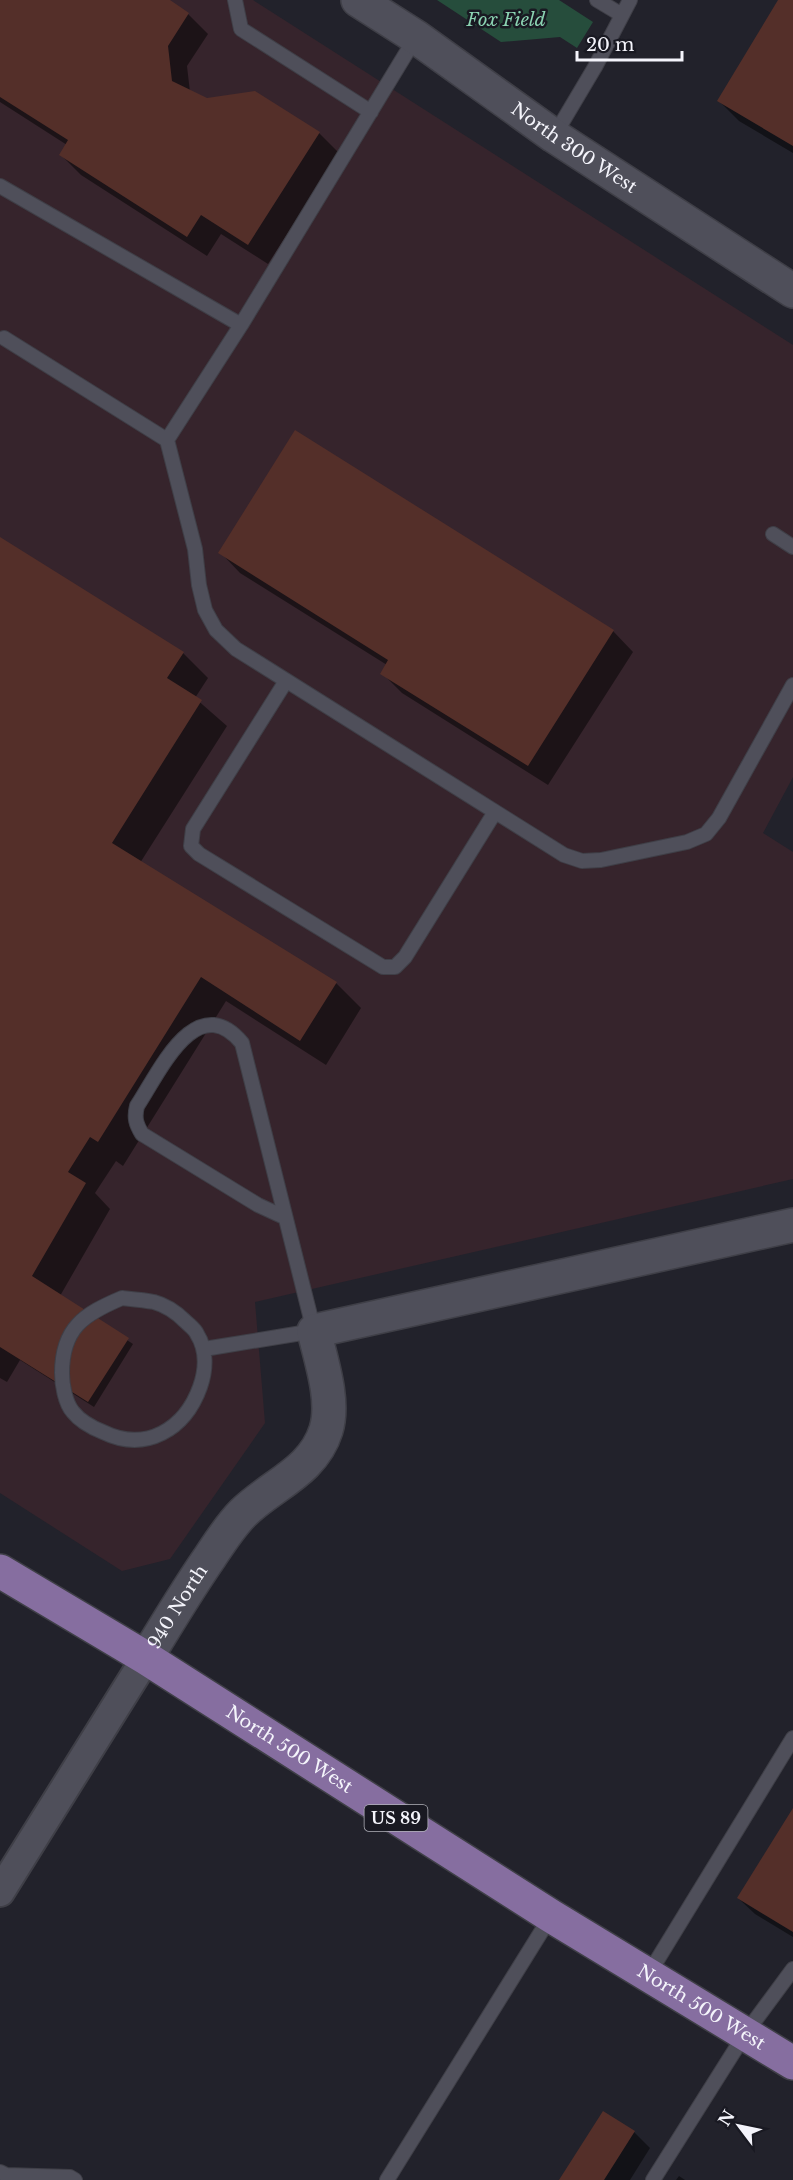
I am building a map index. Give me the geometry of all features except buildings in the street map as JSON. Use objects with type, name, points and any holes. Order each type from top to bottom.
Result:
[{"type":"main road","name":"North 500 West","points":[[0,1571],[146,1658],[551,1916],[793,2063]]},
{"type":"street","name":"North 300 West","points":[[358,0],[416,37],[554,136],[793,291]]},
{"type":"street","points":[[314,1331],[793,1225]]},
{"type":"street","name":"940 North","points":[[0,1892],[199,1572],[230,1528],[243,1512],[297,1474],[317,1449],[326,1430],[329,1412],[326,1382],[314,1331]]},
{"type":"lane","points":[[236,0],[241,29],[371,112]]},
{"type":"lane","points":[[597,0],[622,15]]},
{"type":"lane","points":[[554,136],[595,67],[630,0]]},
{"type":"lane","points":[[167,440],[241,325],[416,37]]},
{"type":"lane","points":[[0,186],[241,325]]},
{"type":"lane","points":[[4,338],[167,440],[195,549],[199,585],[205,610],[216,630],[236,649],[564,855],[582,861],[601,860],[687,842],[706,834],[719,818],[793,685]]},
{"type":"lane","points":[[773,534],[793,547]]},
{"type":"lane","points":[[286,681],[193,829],[191,846],[209,860],[384,967],[395,967],[405,957],[495,812]]},
{"type":"lane","points":[[204,1349],[314,1331],[242,1043],[235,1035],[220,1027],[203,1026],[190,1030],[177,1043],[137,1106],[136,1124],[142,1134],[258,1205],[284,1217]]},
{"type":"lane","points":[[122,1298],[155,1302],[178,1314],[197,1332],[204,1349],[204,1375],[196,1397],[182,1419],[162,1434],[142,1440],[125,1440],[91,1427],[72,1411],[62,1383],[62,1352],[75,1326],[95,1309],[122,1298]]},
{"type":"lane","points":[[648,1975],[793,1738]]},
{"type":"lane","points":[[387,2180],[551,1916]]},
{"type":"lane","points":[[653,2180],[745,2034],[793,1969]]},
{"type":"lane","points":[[0,2172],[6,2175],[69,2177],[75,2180]]},
{"type":"shaded area","points":[[0,0],[253,0],[793,345],[793,777],[763,833],[793,852],[793,1179],[255,1302],[265,1423],[170,1559],[122,1571],[0,1493]]},
{"type":"green space","name":"Fox Field","points":[[437,0],[559,0],[593,22],[577,48],[560,37],[501,42]]}]
